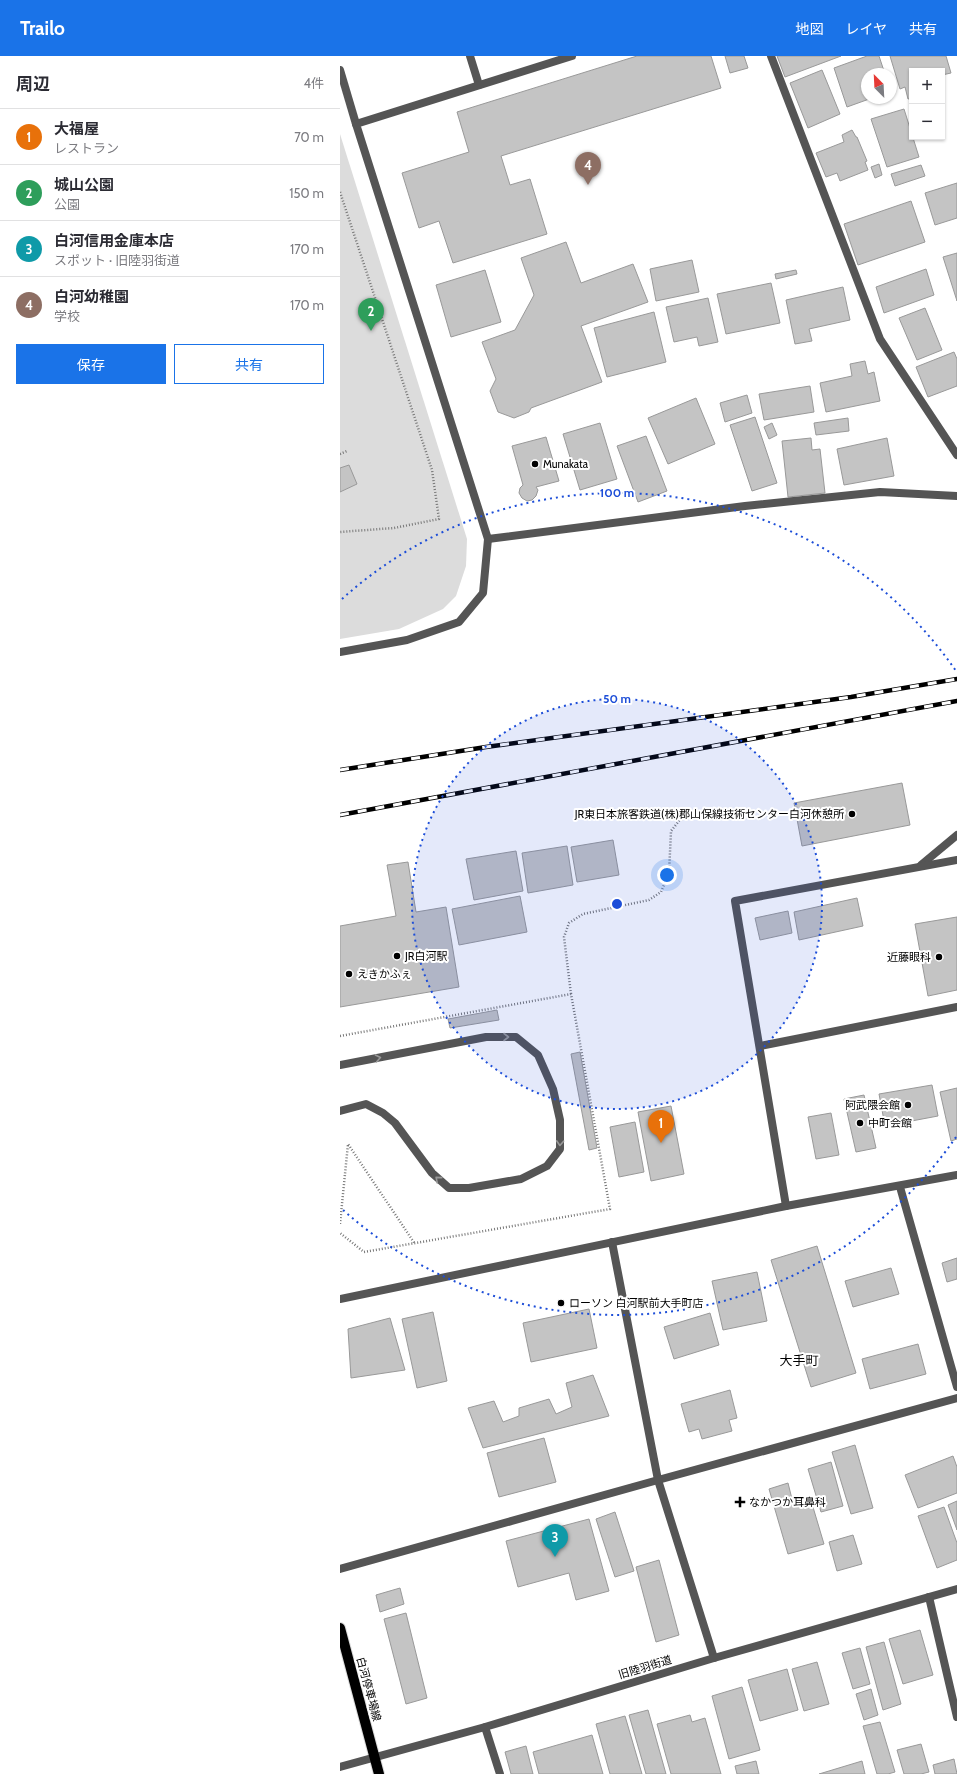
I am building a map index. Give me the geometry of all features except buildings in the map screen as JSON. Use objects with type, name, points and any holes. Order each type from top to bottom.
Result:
[{"type":"main road","name":"白河停車場線","points":[[340,1628],[379,1774]]},
{"type":"street","points":[[470,56],[479,85]]},
{"type":"street","points":[[356,124],[572,56]]},
{"type":"street","points":[[771,56],[880,339],[957,454]]},
{"type":"street","points":[[340,70],[488,538],[483,593],[460,622],[407,640],[340,652]]},
{"type":"street","points":[[488,538],[745,506],[880,492],[957,496]]},
{"type":"street","points":[[920,866],[957,835]]},
{"type":"street","points":[[786,1206],[735,901],[957,860]]},
{"type":"street","points":[[760,1046],[957,1008]]},
{"type":"street","points":[[340,1065],[486,1037],[516,1037],[538,1055],[553,1089],[560,1120],[560,1149],[547,1166],[521,1179],[469,1188],[449,1188],[432,1173],[395,1123],[383,1113],[366,1104],[340,1111]]},
{"type":"street","points":[[340,1299],[786,1206],[900,1187],[957,1175]]},
{"type":"street","points":[[900,1187],[957,1387]]},
{"type":"street","points":[[612,1242],[658,1480],[714,1658]]},
{"type":"street","points":[[340,1570],[658,1480],[957,1398]]},
{"type":"street","name":"旧陸羽街道","points":[[340,1767],[485,1728],[714,1658],[957,1588]]},
{"type":"street","points":[[929,1597],[957,1717]]},
{"type":"street","points":[[485,1728],[500,1774]]},
{"type":"path","points":[[340,192],[432,470],[439,519],[394,528],[340,532]]},
{"type":"path","points":[[340,454],[346,451]]},
{"type":"path","points":[[340,1233],[364,1252],[610,1209],[571,994],[564,937],[569,923],[583,914],[649,900],[661,892],[669,873],[671,831],[679,821],[689,815],[714,811],[716,807]]},
{"type":"path","points":[[340,1036],[571,994]]},
{"type":"path","points":[[340,1224],[348,1144],[415,1244]]},
{"type":"shaded area","points":[[340,134],[467,539],[466,566],[456,596],[443,609],[399,629],[340,639]]},
{"type":"railway","points":[[340,770],[486,747],[851,697],[957,679]]},
{"type":"railway","points":[[340,815],[957,701]]},
{"type":"place","name":"白河幼稚園","points":[[588,185]]},
{"type":"place","name":"城山公園","points":[[371,331]]},
{"type":"place","name":"Munakata","points":[[535,464]]},
{"type":"place","name":"JR東日本旅客鉄道(株)郡山保線技術センター白河休憩所","points":[[852,814]]},
{"type":"place","name":"JR白河駅","points":[[397,956]]},
{"type":"place","name":"近藤眼科","points":[[939,957]]},
{"type":"place","name":"えきかふぇ","points":[[349,974]]},
{"type":"place","name":"阿武隈会館","points":[[908,1105]]},
{"type":"place","name":"中町会館","points":[[860,1123]]},
{"type":"place","name":"大福屋","points":[[661,1143]]},
{"type":"place","name":"ローソン 白河駅前大手町店","points":[[561,1303]]},
{"type":"place","name":"なかつか耳鼻科","points":[[740,1502]]},
{"type":"place","name":"白河信用金庫本店","points":[[555,1557]]},
{"type":"district","name":"大手町","points":[[799,1360]]}]
